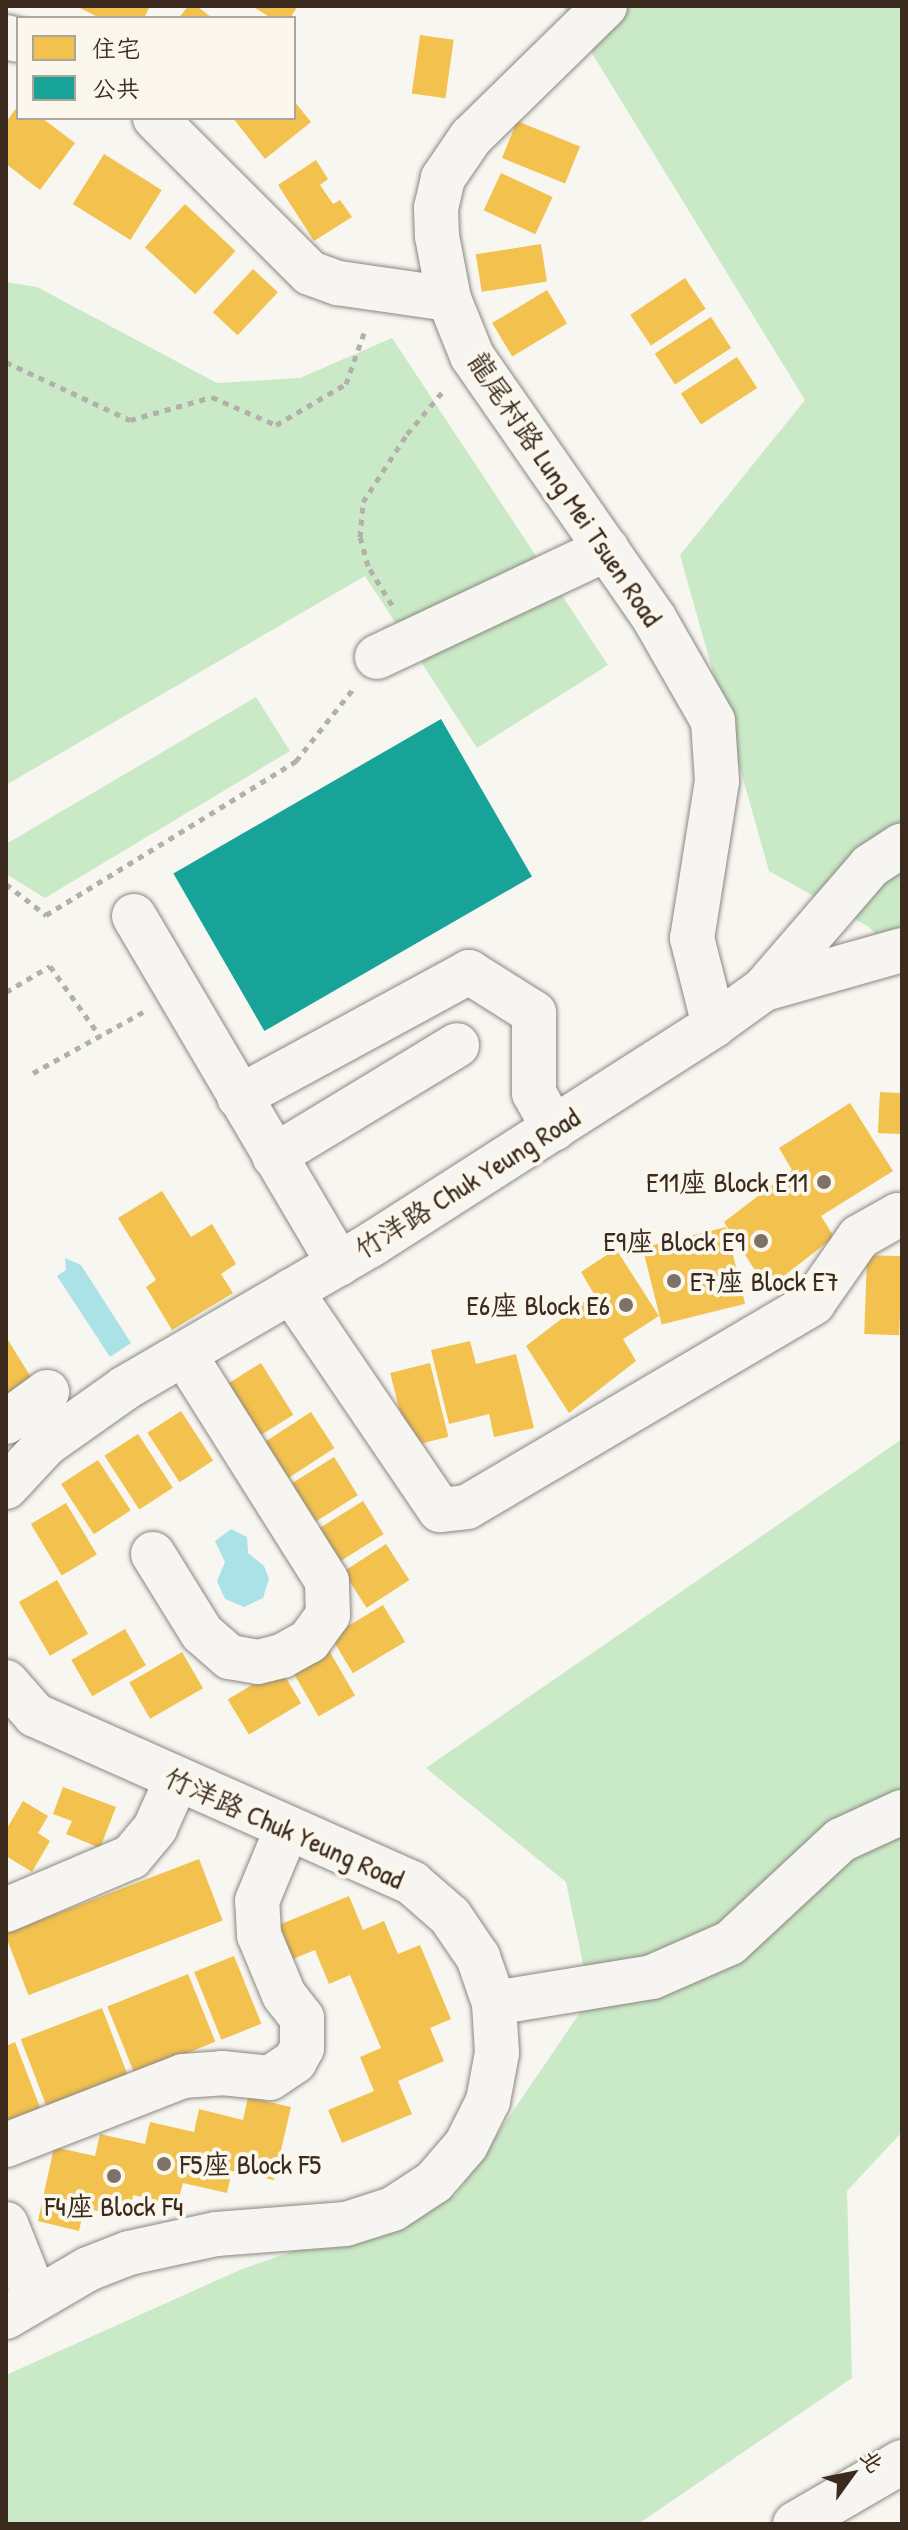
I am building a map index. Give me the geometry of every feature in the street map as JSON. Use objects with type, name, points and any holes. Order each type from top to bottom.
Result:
[{"type":"street","name":"龍尾村路 Lung Mei Tsuen Road","points":[[605,6],[471,137],[443,178],[437,222],[449,299],[472,356],[654,618],[713,721],[717,781],[692,938],[714,1025]]},
{"type":"street","points":[[157,120],[305,269],[319,278],[449,299]]},
{"type":"street","points":[[395,649],[607,549]]},
{"type":"street","name":"竹洋路 Chuk Yeung Road","points":[[13,1466],[125,1388],[339,1264],[714,1025],[764,989],[870,866],[902,845]]},
{"type":"street","points":[[134,916],[339,1264]]},
{"type":"street","points":[[764,989],[902,950]]},
{"type":"street","points":[[239,1097],[469,972],[534,1013],[534,1093],[554,1129]]},
{"type":"street","points":[[274,1156],[457,1045]]},
{"type":"street","points":[[291,1291],[440,1510],[467,1507],[813,1303],[859,1237],[898,1215]]},
{"type":"street","points":[[153,1554],[202,1633],[230,1657],[258,1662],[282,1656],[309,1641],[328,1615],[327,1581],[184,1354]]},
{"type":"street","points":[[6,1422],[47,1392]]},
{"type":"street","name":"竹洋路 Chuk Yeung Road","points":[[6,1682],[35,1715],[286,1831],[412,1883],[450,1916],[478,1957],[494,2003],[497,2053],[488,2101],[466,2145],[434,2182],[393,2209],[346,2224],[172,2242],[88,2269],[20,2307]]},
{"type":"street","points":[[6,1910],[131,1857],[155,1828],[176,1781]]},
{"type":"street","points":[[494,2003],[652,1977],[730,1943],[841,1840],[902,1812]]},
{"type":"street","points":[[6,2145],[183,2076],[222,2073],[270,2078],[295,2061],[302,2048],[302,2018],[284,1995],[259,1935],[257,1901],[286,1831]]},
{"type":"street","points":[[6,2224],[20,2307]]},
{"type":"street","points":[[795,2524],[902,2462]]},
{"type":"path","points":[[6,362],[130,420],[212,397],[276,425],[346,384],[366,324],[362,286]]},
{"type":"path","points":[[6,884],[46,915],[296,761],[395,649],[360,537],[363,502],[407,434],[472,356]]},
{"type":"path","points":[[6,992],[50,966],[100,1036]]},
{"type":"path","points":[[33,1073],[179,993]]},
{"type":"green space","points":[[563,6],[902,6],[902,961],[869,927],[769,871],[680,555],[805,400]]},
{"type":"green space","points":[[6,282],[37,287],[217,383],[300,378],[392,338],[608,665],[477,748],[365,576],[6,785]]},
{"type":"green space","points":[[256,697],[290,751],[45,898],[6,874],[6,844]]},
{"type":"green space","points":[[902,1439],[902,2132],[847,2191],[852,2378],[638,2524],[6,2524],[6,2375],[242,2269],[456,2195],[590,1998],[566,1882],[426,1768]]},
{"type":"water","points":[[65,1258],[81,1265],[131,1343],[110,1357],[57,1276],[66,1270]]},
{"type":"water","points":[[231,1529],[247,1537],[248,1553],[264,1566],[269,1579],[263,1598],[244,1607],[225,1599],[217,1581],[225,1562],[215,1541]]},
{"type":"building: 住宅","points":[[76,6],[150,6],[145,16],[96,16]]},
{"type":"building: 住宅","points":[[188,6],[197,6],[210,16],[180,16]]},
{"type":"building: 住宅","points":[[252,6],[298,6],[291,16],[268,16]]},
{"type":"building: 住宅","points":[[420,35],[454,40],[445,98],[412,93]]},
{"type":"building: 住宅","points":[[296,103],[311,122],[265,159],[235,120],[296,120]]},
{"type":"building: 住宅","points":[[16,109],[16,120],[45,120],[75,143],[40,190],[6,164],[6,122]]},
{"type":"building: 住宅","points":[[517,121],[580,146],[565,184],[502,158]]},
{"type":"building: 住宅","points":[[104,154],[162,190],[130,240],[73,204]]},
{"type":"building: 住宅","points":[[316,160],[328,179],[320,185],[333,204],[340,200],[352,217],[314,241],[278,185]]},
{"type":"building: 住宅","points":[[501,173],[553,197],[535,234],[484,210]]},
{"type":"building: 住宅","points":[[185,204],[235,251],[195,294],[145,247]]},
{"type":"building: 住宅","points":[[541,244],[547,282],[482,292],[476,254]]},
{"type":"building: 住宅","points":[[253,269],[278,292],[238,335],[213,312]]},
{"type":"building: 住宅","points":[[685,278],[706,309],[651,346],[630,315]]},
{"type":"building: 住宅","points":[[547,290],[567,323],[512,356],[492,323]]},
{"type":"building: 住宅","points":[[711,317],[731,348],[675,385],[655,353]]},
{"type":"building: 住宅","points":[[737,357],[757,388],[701,425],[681,393]]},
{"type":"building: 住宅","points":[[880,1092],[902,1093],[900,1134],[878,1133]]},
{"type":"building: 住宅","points":[[850,1103],[893,1171],[821,1216],[834,1237],[767,1289],[724,1222],[792,1170],[779,1148]]},
{"type":"building: 住宅","points":[[162,1191],[191,1237],[212,1224],[236,1264],[221,1274],[233,1293],[172,1330],[146,1287],[156,1280],[118,1218]]},
{"type":"building: 住宅","points":[[726,1227],[745,1304],[662,1324],[643,1248]]},
{"type":"building: 住宅","points":[[616,1249],[659,1316],[623,1339],[636,1361],[569,1413],[526,1346],[594,1294],[581,1272]]},
{"type":"building: 住宅","points":[[867,1255],[902,1256],[899,1335],[864,1334]]},
{"type":"building: 住宅","points":[[6,1337],[34,1382],[6,1400]]},
{"type":"building: 住宅","points":[[470,1341],[476,1364],[516,1354],[534,1428],[494,1437],[489,1414],[449,1424],[431,1350]]},
{"type":"building: 住宅","points":[[261,1363],[293,1415],[258,1437],[225,1385]]},
{"type":"building: 住宅","points":[[430,1363],[448,1437],[409,1447],[390,1373]]},
{"type":"building: 住宅","points":[[181,1411],[213,1460],[180,1482],[147,1433]]},
{"type":"building: 住宅","points":[[311,1412],[334,1448],[286,1480],[262,1444]]},
{"type":"building: 住宅","points":[[138,1434],[173,1488],[139,1509],[104,1456]]},
{"type":"building: 住宅","points":[[334,1457],[358,1495],[314,1523],[290,1485]]},
{"type":"building: 住宅","points":[[98,1460],[131,1510],[94,1534],[61,1484]]},
{"type":"building: 住宅","points":[[363,1501],[384,1534],[336,1564],[316,1531]]},
{"type":"building: 住宅","points":[[66,1503],[97,1554],[62,1576],[31,1524]]},
{"type":"building: 住宅","points":[[386,1544],[409,1580],[367,1608],[343,1572]]},
{"type":"building: 住宅","points":[[57,1580],[88,1634],[50,1656],[19,1602]]},
{"type":"building: 住宅","points":[[383,1605],[405,1642],[353,1673],[331,1636]]},
{"type":"building: 住宅","points":[[125,1629],[146,1665],[92,1696],[71,1660]]},
{"type":"building: 住宅","points":[[323,1640],[355,1695],[319,1716],[287,1661]]},
{"type":"building: 住宅","points":[[182,1652],[203,1688],[150,1719],[129,1682]]},
{"type":"building: 住宅","points":[[280,1668],[301,1703],[249,1735],[228,1699]]},
{"type":"building: 住宅","points":[[63,1787],[116,1807],[100,1848],[66,1834],[72,1821],[53,1814]]},
{"type":"building: 住宅","points":[[23,1801],[48,1816],[38,1833],[50,1841],[32,1872],[6,1856],[6,1830]]},
{"type":"building: 住宅","points":[[199,1859],[223,1921],[28,1995],[6,1933]]},
{"type":"building: 住宅","points":[[349,1896],[363,1930],[384,1921],[398,1954],[420,1945],[451,2019],[430,2028],[444,2061],[398,2081],[412,2114],[342,2143],[328,2110],[374,2091],[360,2057],[381,2048],[350,1975],[329,1984],[315,1950],[293,1959],[279,1925]]},
{"type":"building: 住宅","points":[[234,1956],[261,2024],[221,2040],[194,1972]]},
{"type":"building: 住宅","points":[[188,1974],[215,2042],[135,2074],[107,2007]]},
{"type":"building: 住宅","points":[[102,2008],[128,2076],[47,2107],[21,2039]]},
{"type":"building: 住宅","points":[[15,2042],[41,2110],[6,2123],[6,2046]]},
{"type":"building: 住宅","points":[[248,2097],[291,2107],[274,2180],[232,2171],[227,2193],[183,2183],[177,2205],[133,2195],[129,2218],[84,2208],[79,2231],[38,2221],[54,2147],[95,2156],[100,2134],[145,2144],[150,2122],[194,2132],[199,2109],[243,2120]]},
{"type":"building: 公共","points":[[441,719],[532,877],[264,1031],[173,874]]},
{"type":"place","name":"E11座 Block E11","points":[[824,1182]]},
{"type":"place","name":"E9座 Block E9","points":[[761,1241]]},
{"type":"place","name":"E7座 Block E7","points":[[674,1281]]},
{"type":"place","name":"E6座 Block E6","points":[[626,1305]]},
{"type":"place","name":"F5座 Block F5","points":[[164,2164]]},
{"type":"place","name":"F4座 Block F4","points":[[114,2176]]}]
